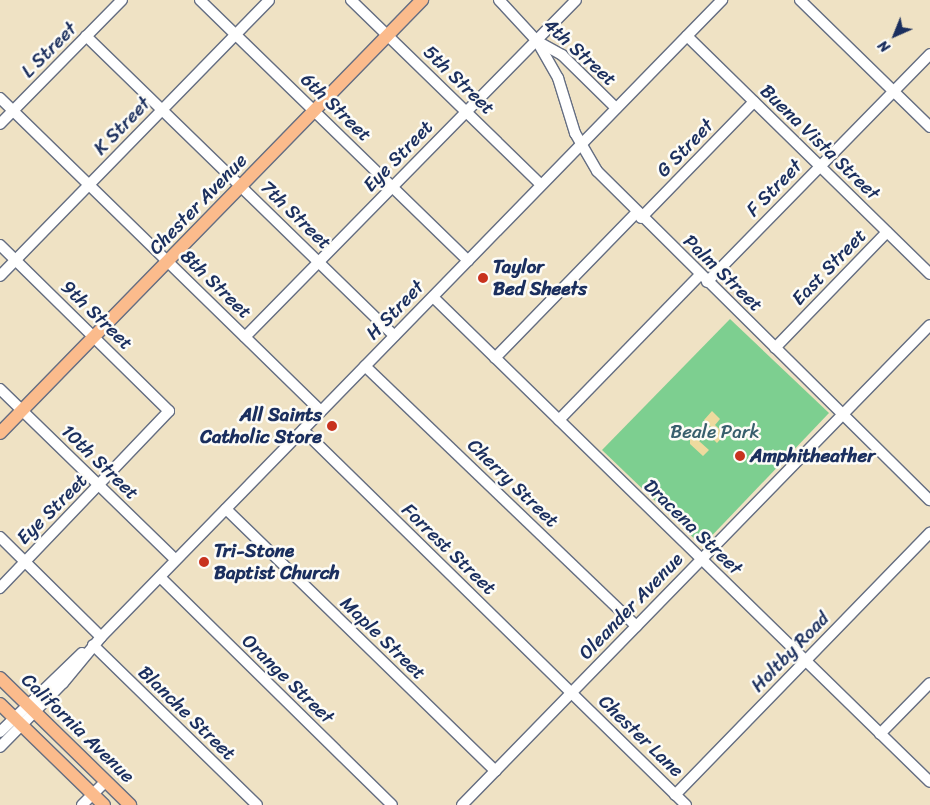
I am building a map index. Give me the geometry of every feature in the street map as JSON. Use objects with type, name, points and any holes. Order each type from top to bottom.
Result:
[{"type":"main road","name":"Chester Avenue","points":[[0,433],[422,0]]},
{"type":"main road","name":"California Avenue","points":[[0,678],[130,805]]},
{"type":"main road","name":"California Avenue","points":[[0,704],[104,805]]},
{"type":"street","name":"L Street","points":[[0,124],[122,0]]},
{"type":"street","name":"6th Street","points":[[200,0],[468,261]]},
{"type":"street","name":"K Street","points":[[0,276],[269,0]]},
{"type":"street","name":"5th Street","points":[[352,0],[542,185]]},
{"type":"street","name":"4th Street","points":[[499,0],[537,41],[562,55],[616,108]]},
{"type":"street","name":"Eye Street","points":[[245,338],[576,0]]},
{"type":"street","name":"H Street","points":[[0,747],[31,708],[722,0]]},
{"type":"street","points":[[800,0],[930,127]]},
{"type":"street","name":"7th Street","points":[[86,36],[394,336]]},
{"type":"street","name":"Buena Vista Street","points":[[686,36],[930,274]]},
{"type":"street","name":"Palm Street","points":[[537,41],[555,71],[570,121],[597,171],[638,215],[930,500]]},
{"type":"street","name":"F Street","points":[[559,420],[820,166],[930,54]]},
{"type":"street","name":"8th Street","points":[[0,98],[321,411]]},
{"type":"street","name":"G Street","points":[[495,358],[754,102]]},
{"type":"street","name":"East Street","points":[[775,348],[887,232]]},
{"type":"street","name":"9th Street","points":[[0,245],[169,411]]},
{"type":"street","name":"Dracena Street","points":[[432,297],[930,782]]},
{"type":"street","name":"Oleander Avenue","points":[[462,805],[930,325]]},
{"type":"street","name":"Cherry Street","points":[[366,366],[636,626]]},
{"type":"street","name":"10th Street","points":[[0,389],[176,560]]},
{"type":"street","name":"Eye Street","points":[[0,588],[169,411]]},
{"type":"street","name":"Forrest Street","points":[[303,430],[571,693]]},
{"type":"street","name":"Maple Street","points":[[226,509],[495,771]]},
{"type":"street","name":"Holtby Road","points":[[675,795],[930,533]]},
{"type":"street","points":[[0,537],[101,637]]},
{"type":"street","name":"Orange Street","points":[[160,577],[392,805]]},
{"type":"street","name":"Blanche Street","points":[[93,645],[257,805]]},
{"type":"street","points":[[880,734],[930,683]]},
{"type":"street","name":"Chester Lane","points":[[571,693],[686,805]]},
{"type":"street","name":"H Street","points":[[0,732],[18,722]]},
{"type":"street","points":[[82,805],[106,781]]},
{"type":"green space","name":"Beale Park","points":[[730,319],[829,413],[702,546],[602,450]]},
{"type":"sand","points":[[712,411],[720,419],[715,425],[725,434],[717,443],[708,434],[713,429],[704,420]]},
{"type":"sand","points":[[697,427],[705,435],[699,441],[709,450],[703,456],[690,444],[690,434]]},
{"type":"place","name":"Taylor Bed Sheets","points":[[483,278]]},
{"type":"place","name":"All Saints Catholic Store","points":[[332,426]]},
{"type":"place","name":"Amphitheather","points":[[740,456]]},
{"type":"place","name":"Tri-Stone Baptist Church","points":[[204,562]]}]
